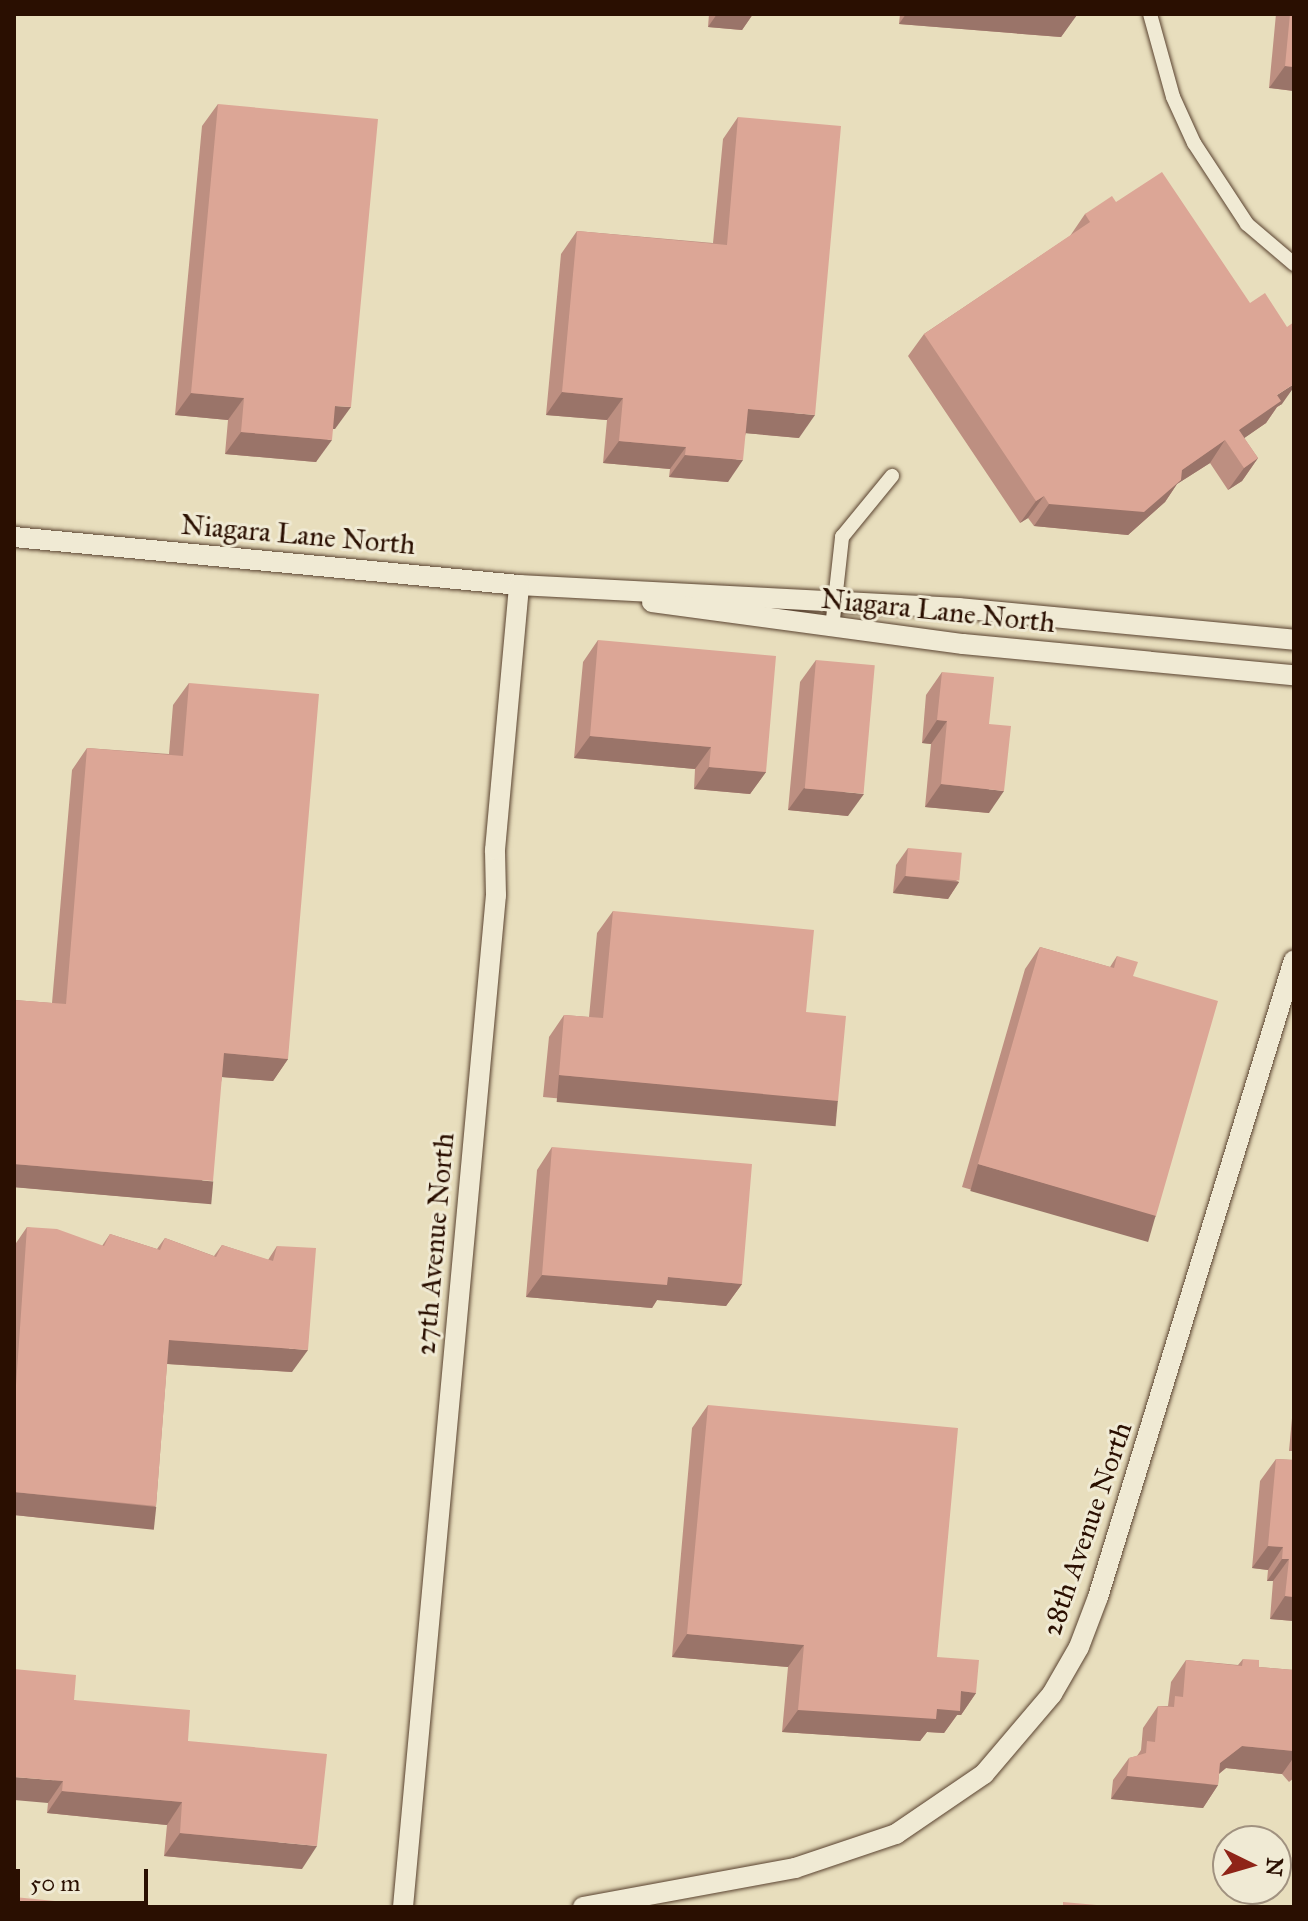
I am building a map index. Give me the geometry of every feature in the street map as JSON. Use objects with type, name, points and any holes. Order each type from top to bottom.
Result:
[{"type":"street","points":[[1150,14],[1173,97],[1194,143],[1247,224],[1294,264]]},
{"type":"street","points":[[832,628],[842,537],[892,476]]},
{"type":"street","name":"Niagara Lane North","points":[[14,537],[519,585],[834,599],[1294,640]]},
{"type":"street","name":"27th Avenue North","points":[[403,1907],[496,895],[495,850],[519,585]]},
{"type":"street","name":"Niagara Lane North","points":[[577,589],[832,628],[1294,675]]},
{"type":"street","name":"28th Avenue North","points":[[583,1907],[795,1868],[896,1834],[984,1774],[1052,1694],[1079,1647],[1098,1597],[1294,960]]},
{"type":"building","points":[[1290,14],[1294,14],[1294,67],[1285,66]]},
{"type":"building","points":[[218,104],[378,119],[351,407],[335,406],[332,440],[241,432],[244,398],[191,393]]},
{"type":"building","points":[[738,117],[841,126],[815,415],[748,409],[743,460],[685,455],[686,447],[619,441],[623,398],[562,392],[577,231],[727,245]]},
{"type":"building","points":[[1162,172],[1250,303],[1265,293],[1287,327],[1294,322],[1294,384],[1277,395],[1281,401],[1239,430],[1258,458],[1244,468],[1225,440],[1182,470],[1181,480],[1144,512],[1049,504],[1044,496],[1036,501],[924,334],[1090,222],[1085,214],[1112,196],[1116,202]]},
{"type":"building","points":[[598,640],[776,656],[766,772],[709,767],[711,747],[590,736]]},
{"type":"building","points":[[816,660],[875,665],[864,794],[805,789]]},
{"type":"building","points":[[942,672],[994,677],[989,724],[1011,726],[1004,791],[941,784],[947,721],[937,720]]},
{"type":"building","points":[[189,683],[319,694],[288,1059],[224,1053],[213,1181],[14,1164],[14,1000],[66,1004],[87,748],[183,756]]},
{"type":"building","points":[[908,848],[962,853],[959,881],[906,876]]},
{"type":"building","points":[[613,911],[814,930],[806,1012],[846,1016],[838,1101],[559,1075],[564,1015],[603,1018]]},
{"type":"building","points":[[1040,947],[1114,968],[1117,956],[1138,962],[1133,976],[1218,1001],[1156,1216],[978,1164]]},
{"type":"building","points":[[552,1147],[752,1164],[742,1284],[668,1277],[667,1285],[542,1275]]},
{"type":"building","points":[[27,1227],[57,1229],[104,1246],[110,1234],[160,1250],[165,1238],[216,1257],[222,1245],[273,1261],[277,1246],[316,1248],[308,1350],[169,1340],[156,1506],[14,1492],[14,1414]]},
{"type":"building","points":[[708,1405],[958,1428],[937,1657],[979,1660],[976,1693],[961,1691],[960,1711],[937,1709],[936,1719],[798,1710],[804,1645],[687,1634]]},
{"type":"building","points":[[1276,1459],[1294,1460],[1294,1597],[1285,1596],[1289,1559],[1282,1559],[1283,1547],[1268,1546]]},
{"type":"building","points":[[1243,1659],[1259,1660],[1259,1667],[1294,1670],[1294,1751],[1242,1746],[1220,1763],[1218,1785],[1127,1776],[1129,1758],[1146,1753],[1147,1741],[1155,1742],[1158,1706],[1174,1707],[1175,1696],[1183,1697],[1186,1660],[1242,1666]]},
{"type":"building","points":[[14,1669],[76,1675],[74,1700],[190,1710],[188,1741],[327,1754],[317,1846],[180,1833],[182,1802],[62,1791],[63,1781],[14,1777]]},
{"type":"building","points":[[14,1897],[116,1907],[14,1907]]},
{"type":"building","points":[[1063,1902],[1119,1907],[1063,1907]]}]
